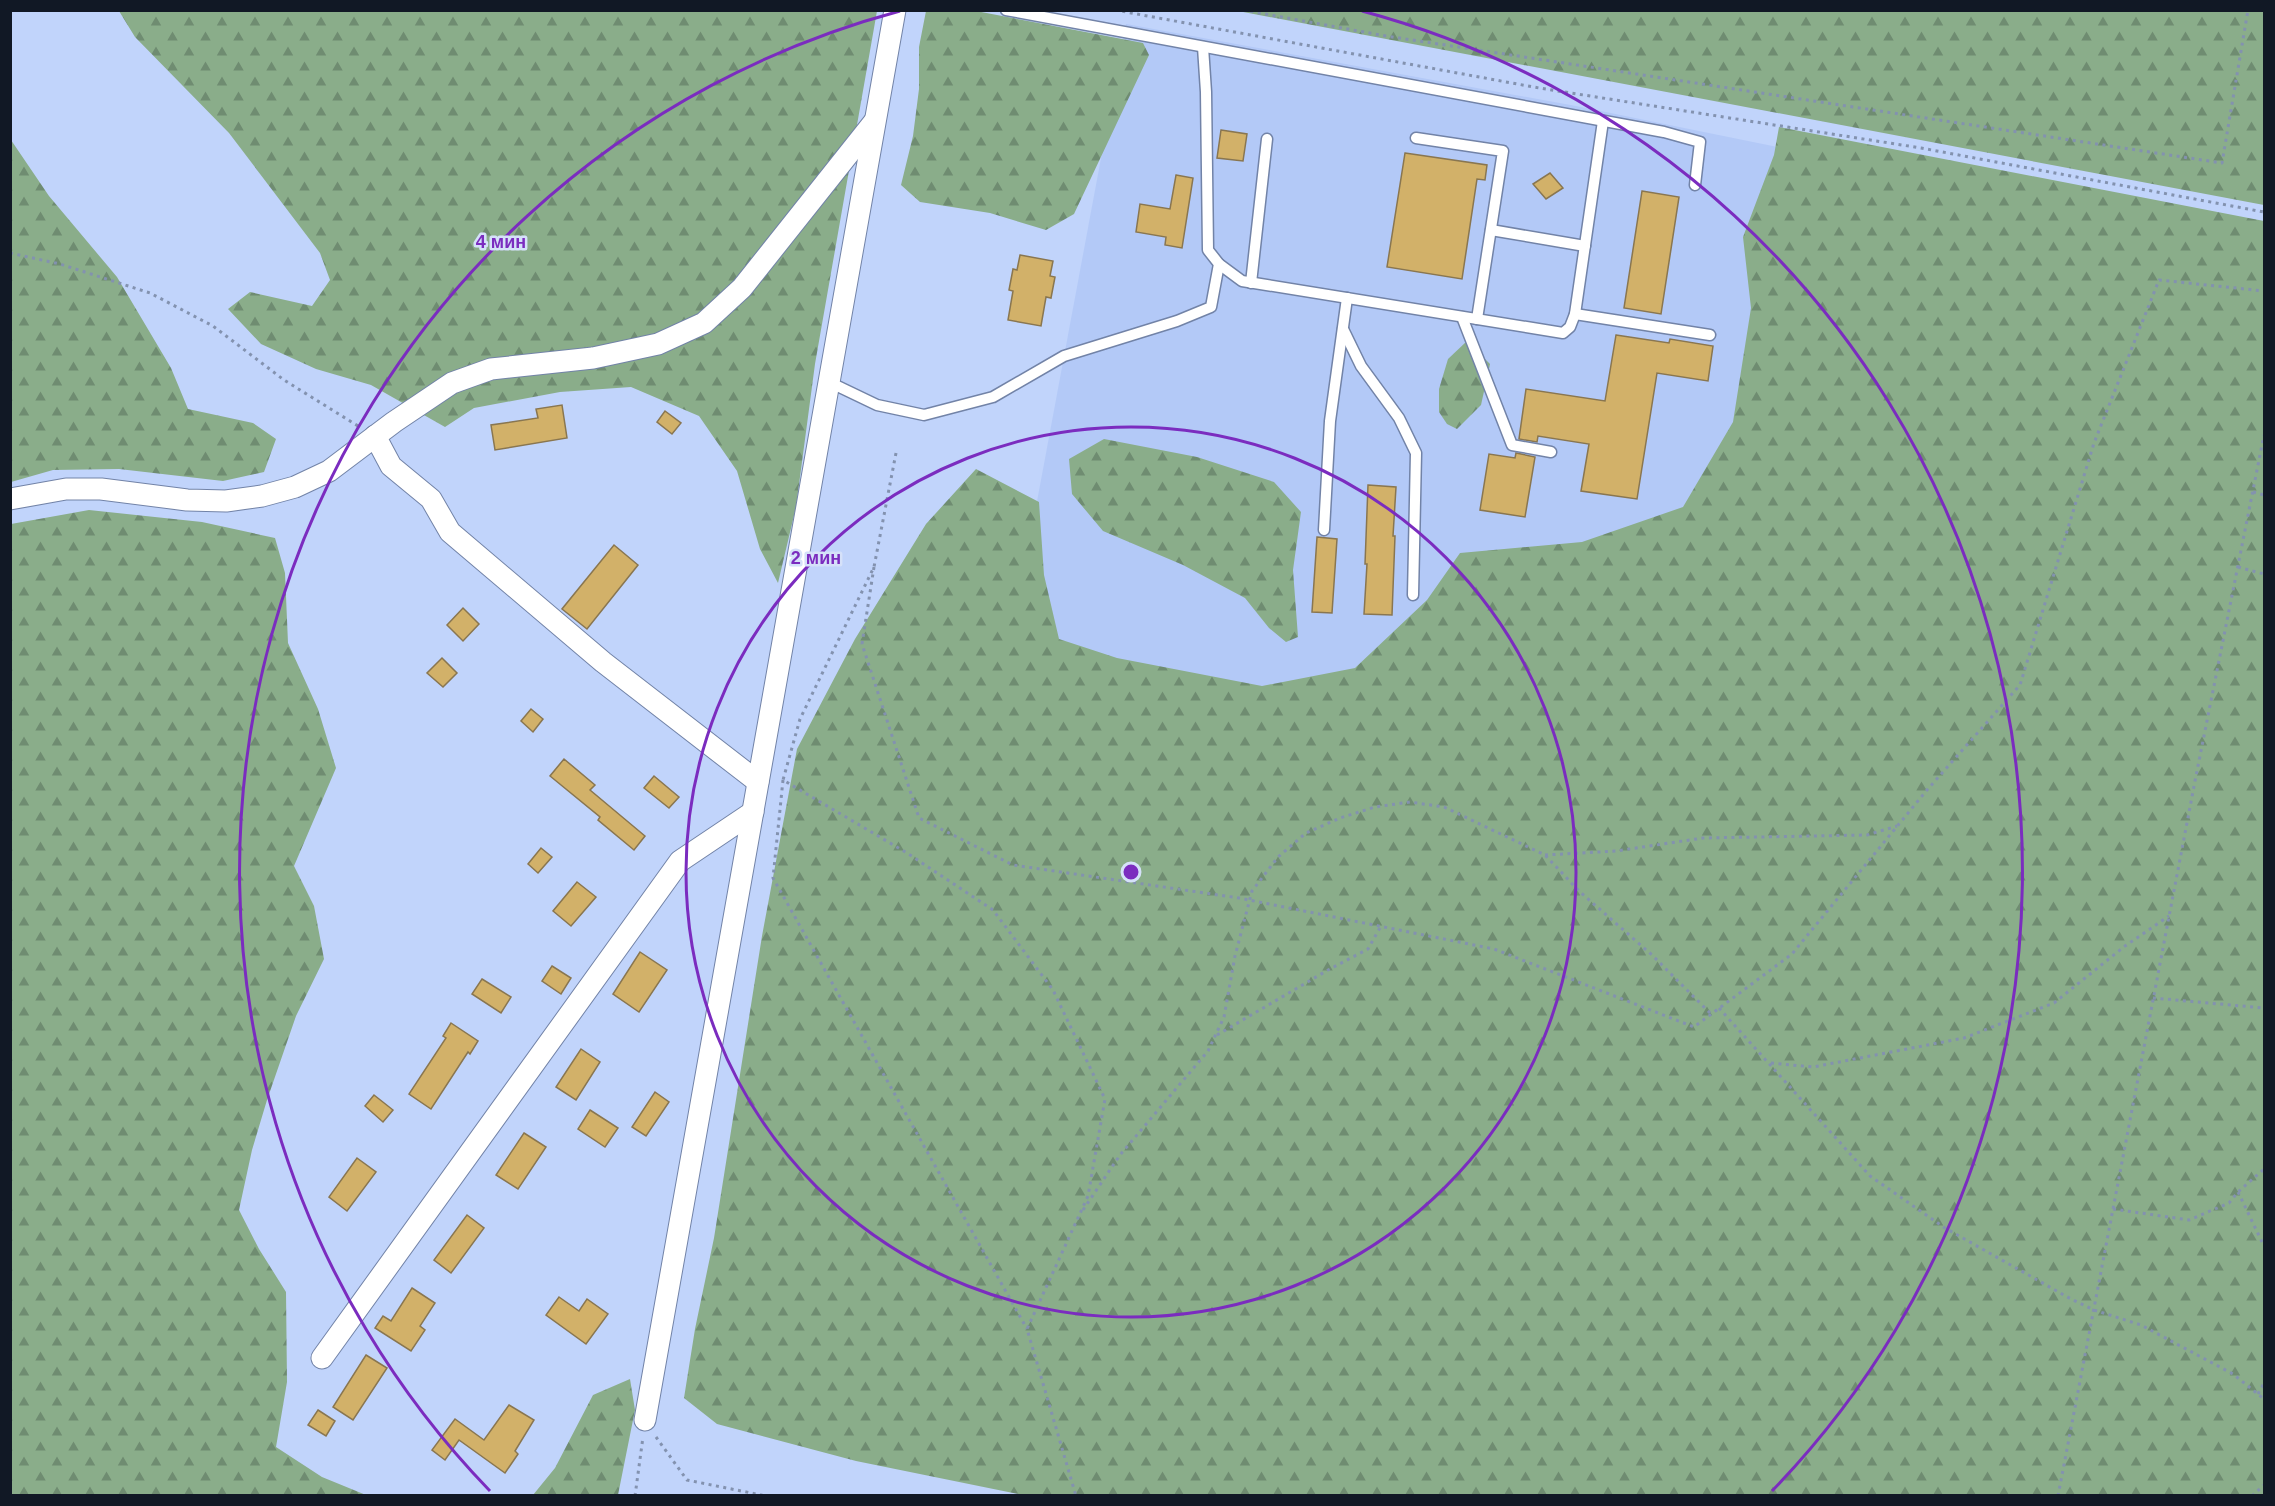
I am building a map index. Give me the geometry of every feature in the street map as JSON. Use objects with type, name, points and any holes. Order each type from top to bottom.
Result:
[{"type":"street","points":[[645,1420],[896,10]]},
{"type":"street","points":[[10,499],[66,489],[101,489],[187,500],[226,501],[262,496],[295,487],[329,471],[452,383],[491,369],[593,358],[658,344],[704,323],[742,288],[876,119]]},
{"type":"street","points":[[375,436],[391,466],[431,499],[450,532],[603,662],[758,782]]},
{"type":"street","points":[[322,1358],[680,861],[753,812]]},
{"type":"lane","points":[[1006,10],[1664,132],[1700,142],[1695,185]]},
{"type":"lane","points":[[1203,47],[1206,92],[1208,250],[1219,264],[1242,281],[1563,333],[1570,327],[1575,314],[1603,121]]},
{"type":"lane","points":[[1416,138],[1503,151],[1477,319]]},
{"type":"lane","points":[[1251,282],[1267,139]]},
{"type":"lane","points":[[1491,230],[1585,246]]},
{"type":"lane","points":[[829,382],[877,405],[924,415],[993,397],[1064,356],[1178,321],[1211,307],[1219,264]]},
{"type":"lane","points":[[1324,530],[1329,421],[1347,298]]},
{"type":"lane","points":[[1575,314],[1710,334]]},
{"type":"lane","points":[[1462,317],[1512,445],[1551,452]]},
{"type":"lane","points":[[1342,329],[1361,366],[1399,418],[1416,453],[1413,595]]},
{"type":"path","points":[[1115,10],[1539,88],[1921,148],[2265,212]]},
{"type":"path","points":[[1243,10],[1386,36],[2222,163],[2248,10]]},
{"type":"path","points":[[10,252],[60,264],[150,293],[213,326],[284,380],[375,436]]},
{"type":"path","points":[[896,453],[862,644],[919,818],[1013,865],[1250,900],[1494,949],[1694,1027],[1792,954],[1897,826],[2020,685],[2094,443],[2159,280],[2265,291]]},
{"type":"path","points":[[2058,1496],[2169,915],[2265,435]]},
{"type":"path","points":[[2253,492],[2265,495]]},
{"type":"path","points":[[874,567],[800,719],[783,780],[773,878],[1027,1329],[1076,1496]]},
{"type":"path","points":[[2238,567],[2265,574]]},
{"type":"path","points":[[783,780],[907,853],[993,910],[1053,990],[1105,1099],[1088,1196],[1027,1329]]},
{"type":"path","points":[[1078,1217],[1120,1155],[1208,1052],[1224,1017],[1235,956],[1252,891],[1278,857],[1306,833],[1340,818],[1375,807],[1410,802],[1444,807],[1545,855],[1579,891],[1653,956],[1711,1014]]},
{"type":"path","points":[[1545,855],[1616,851],[1703,838],[1867,835],[1897,826]]},
{"type":"path","points":[[1769,1062],[1813,1067],[1964,1038],[2054,1003],[2125,946],[2169,915]]},
{"type":"path","points":[[1215,1036],[1328,970],[1368,950],[1381,926]]},
{"type":"path","points":[[2153,998],[2265,1008]]},
{"type":"path","points":[[1719,1008],[1869,1176],[1945,1228],[2094,1310],[2141,1325],[2233,1374],[2265,1399]]},
{"type":"path","points":[[2113,1209],[2189,1220],[2229,1203],[2238,1192],[2265,1169]]},
{"type":"path","points":[[2238,1192],[2265,1246]]},
{"type":"path","points":[[2258,1394],[2265,1383]]},
{"type":"path","points":[[635,1496],[645,1420]]},
{"type":"path","points":[[645,1420],[687,1480],[766,1496]]},
{"type":"path","points":[[2252,1496],[2265,1485]]},
{"type":"shaded area","points":[[1126,24],[1576,106],[2122,217],[2004,825],[1011,641]]},
{"type":"green space","points":[[119,11],[877,11],[815,364],[796,507],[778,583],[760,549],[737,471],[699,416],[631,387],[560,392],[474,408],[445,427],[371,385],[316,369],[261,344],[228,309],[250,292],[312,306],[330,280],[320,253],[229,133],[135,37]]},
{"type":"green space","points":[[926,11],[976,11],[1143,43],[1149,55],[1074,214],[1046,230],[990,213],[920,202],[901,185],[913,136],[919,89],[919,47]]},
{"type":"green space","points":[[1238,11],[2264,11],[2264,205]]},
{"type":"green space","points":[[1779,127],[2264,221],[2264,1495],[1023,1495],[856,1461],[717,1424],[684,1398],[695,1329],[714,1238],[762,936],[797,749],[855,639],[926,524],[976,469],[1039,502],[1044,575],[1059,639],[1117,658],[1262,686],[1355,668],[1427,600],[1460,553],[1582,542],[1683,507],[1733,422],[1751,308],[1743,237],[1774,155]]},
{"type":"green space","points":[[11,140],[49,196],[117,277],[171,368],[188,409],[253,423],[276,439],[264,472],[223,481],[119,469],[53,470],[11,482]]},
{"type":"green space","points":[[1467,341],[1490,364],[1481,405],[1457,429],[1447,424],[1439,412],[1439,389],[1448,359]]},
{"type":"green space","points":[[1104,439],[1197,457],[1274,482],[1301,512],[1293,570],[1298,637],[1286,642],[1269,628],[1245,598],[1183,565],[1103,531],[1072,494],[1069,459]]},
{"type":"green space","points":[[89,510],[202,522],[275,538],[285,573],[288,643],[318,709],[336,768],[294,866],[314,906],[324,959],[296,1016],[267,1100],[252,1150],[239,1210],[259,1249],[286,1292],[287,1382],[276,1447],[322,1477],[366,1495],[11,1495],[11,524]]},
{"type":"green space","points":[[630,1379],[635,1410],[618,1495],[533,1495],[555,1468],[593,1395]]},
{"type":"building","points":[[1221,130],[1247,134],[1243,161],[1217,158]]},
{"type":"building","points":[[1405,153],[1487,165],[1485,180],[1477,179],[1462,279],[1387,267]]},
{"type":"building","points":[[1550,173],[1563,188],[1546,199],[1533,184]]},
{"type":"building","points":[[1176,175],[1193,178],[1182,248],[1165,245],[1166,237],[1136,232],[1140,204],[1170,209]]},
{"type":"building","points":[[1642,191],[1679,197],[1661,314],[1624,308]]},
{"type":"building","points":[[1020,255],[1053,261],[1050,276],[1055,277],[1051,298],[1046,297],[1041,326],[1008,320],[1013,291],[1009,290],[1013,269],[1017,270]]},
{"type":"building","points":[[1616,335],[1669,343],[1670,339],[1713,346],[1708,381],[1657,373],[1637,499],[1581,491],[1589,444],[1538,436],[1537,442],[1519,439],[1526,389],[1605,401]]},
{"type":"building","points":[[562,405],[567,438],[495,450],[491,425],[538,418],[536,409]]},
{"type":"building","points":[[665,411],[681,423],[672,434],[657,422]]},
{"type":"building","points":[[1516,453],[1535,457],[1525,517],[1480,510],[1489,454],[1515,458]]},
{"type":"building","points":[[1368,485],[1396,487],[1392,615],[1364,614]]},
{"type":"building","points":[[1317,537],[1337,539],[1332,613],[1312,612]]},
{"type":"building","points":[[614,545],[638,565],[587,629],[562,609]]},
{"type":"building","points":[[463,608],[479,624],[463,641],[447,625]]},
{"type":"building","points":[[442,658],[457,673],[443,687],[427,673]]},
{"type":"building","points":[[531,709],[543,719],[533,732],[521,721]]},
{"type":"building","points":[[564,759],[595,785],[590,790],[645,836],[634,850],[598,820],[600,817],[550,776]]},
{"type":"building","points":[[654,776],[679,797],[669,808],[644,788]]},
{"type":"building","points":[[541,848],[552,857],[538,873],[528,864]]},
{"type":"building","points":[[577,882],[596,897],[571,926],[553,911]]},
{"type":"building","points":[[640,952],[667,970],[639,1012],[613,994]]},
{"type":"building","points":[[552,966],[571,978],[561,994],[542,981]]},
{"type":"building","points":[[482,979],[511,997],[501,1013],[472,994]]},
{"type":"building","points":[[451,1023],[478,1041],[470,1054],[468,1052],[431,1109],[409,1094],[446,1038],[443,1036]]},
{"type":"building","points":[[581,1049],[600,1062],[576,1100],[556,1087]]},
{"type":"building","points":[[655,1092],[669,1102],[646,1136],[632,1127]]},
{"type":"building","points":[[374,1095],[393,1110],[383,1122],[365,1106]]},
{"type":"building","points":[[590,1110],[618,1128],[605,1147],[578,1129]]},
{"type":"building","points":[[524,1133],[546,1147],[518,1189],[496,1175]]},
{"type":"building","points":[[357,1158],[376,1172],[347,1211],[329,1197]]},
{"type":"building","points":[[467,1215],[484,1228],[451,1273],[434,1260]]},
{"type":"building","points":[[412,1288],[435,1303],[420,1326],[425,1330],[411,1351],[375,1328],[383,1316],[391,1321]]},
{"type":"building","points":[[559,1297],[579,1311],[587,1299],[608,1314],[586,1344],[546,1315]]},
{"type":"building","points":[[366,1355],[387,1368],[353,1420],[333,1407]]},
{"type":"building","points":[[509,1405],[534,1420],[515,1451],[518,1454],[505,1473],[459,1440],[445,1460],[432,1450],[455,1419],[484,1440]]},
{"type":"building","points":[[318,1410],[335,1421],[326,1436],[308,1425]]}]
